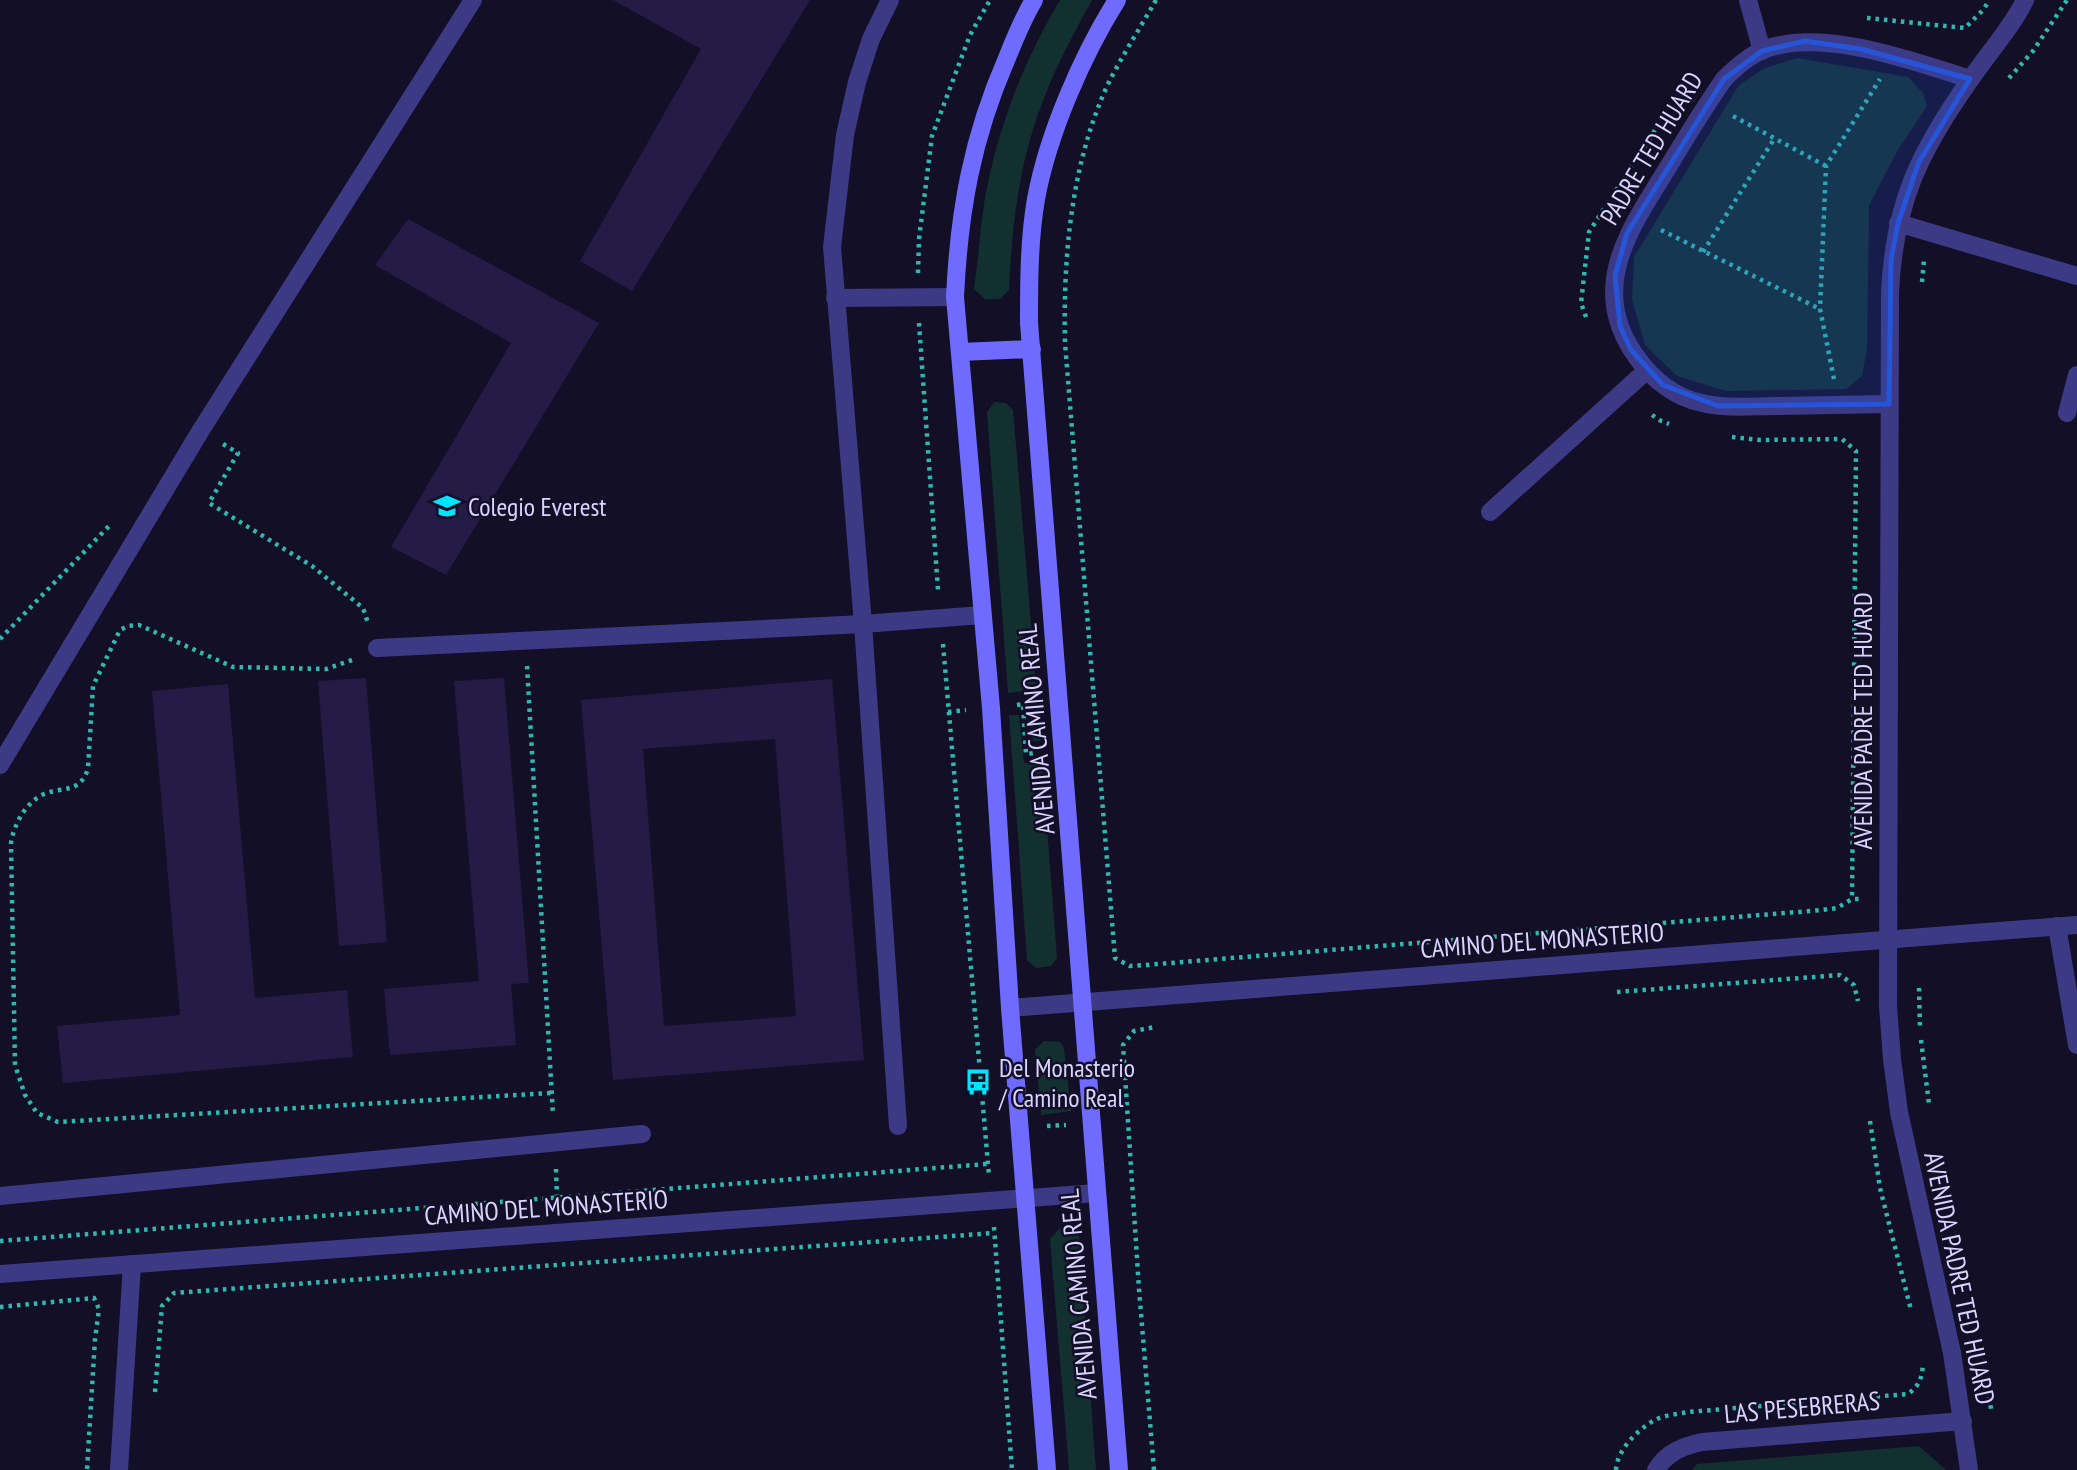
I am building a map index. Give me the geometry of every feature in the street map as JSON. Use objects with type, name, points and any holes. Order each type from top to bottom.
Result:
[{"type":"main road","name":"AVENIDA CAMINO REAL","points":[[1034,0],[991,93],[970,163],[958,239],[955,297],[991,708],[1010,1007],[1047,1470]]},
{"type":"main road","name":"AVENIDA CAMINO REAL","points":[[1117,0],[1076,77],[1050,148],[1036,198],[1030,253],[1032,349],[1119,1470]]},
{"type":"main road","points":[[960,352],[1032,349]]},
{"type":"street","points":[[0,765],[201,430],[473,0]]},
{"type":"street","points":[[890,0],[872,39],[857,82],[845,135],[832,247],[863,624],[898,1126]]},
{"type":"street","points":[[1748,0],[1762,51]]},
{"type":"street","name":"AVENIDA PADRE TED HUARD","points":[[1969,1470],[1952,1353],[1899,1112],[1889,1020],[1887,898],[1891,260],[1906,192],[1919,162],[1970,79],[2025,0]]},
{"type":"street","name":"PADRE TED HUARD","points":[[1889,404],[1717,406],[1683,397],[1646,370],[1625,338],[1615,301],[1615,276],[1620,251],[1637,217],[1724,79],[1736,67],[1762,51],[1804,41],[1861,49],[1970,79]]},
{"type":"street","points":[[1898,223],[2077,276]]},
{"type":"street","points":[[835,298],[955,297]]},
{"type":"street","points":[[1490,512],[1646,370]]},
{"type":"street","points":[[2067,413],[2077,375]]},
{"type":"street","points":[[377,648],[863,624],[982,615]]},
{"type":"street","name":"CAMINO DEL MONASTERIO","points":[[1010,1007],[2077,925]]},
{"type":"street","points":[[2057,926],[2077,1045]]},
{"type":"street","points":[[0,1196],[642,1134]]},
{"type":"street","name":"CAMINO DEL MONASTERIO","points":[[0,1274],[1096,1193]]},
{"type":"street","points":[[119,1470],[132,1264]]},
{"type":"street","name":"LAS PESEBRERAS","points":[[1656,1470],[1671,1453],[1686,1445],[1702,1442],[1963,1421]]},
{"type":"path","points":[[990,0],[970,35],[932,136],[919,239],[917,297],[940,618],[984,1132],[1128,1119]]},
{"type":"path","points":[[1156,0],[1108,84],[1086,141],[1069,227],[1064,288],[1065,343],[1115,958],[1130,967],[1822,910],[1838,908],[1852,899],[1887,898]]},
{"type":"path","points":[[1856,18],[1965,28],[1989,0]]},
{"type":"path","points":[[2004,84],[2033,51],[2067,0]]},
{"type":"path","points":[[1839,405],[1821,309],[1826,166],[1894,57]]},
{"type":"path","points":[[1707,103],[1826,166]]},
{"type":"path","points":[[1589,324],[1581,303],[1589,232],[1662,119]]},
{"type":"path","points":[[1703,252],[1774,139]]},
{"type":"path","points":[[1637,217],[1821,309]]},
{"type":"path","points":[[1921,288],[1927,232]]},
{"type":"path","points":[[1623,391],[1661,421],[1674,425]]},
{"type":"path","points":[[201,430],[238,453],[209,503],[312,566],[363,608],[377,648],[345,664],[326,668],[233,667],[139,625],[120,630],[93,686],[88,769],[85,779],[73,788],[38,797],[30,804],[13,832],[10,843],[15,1065],[25,1095],[37,1113],[58,1122],[552,1093]]},
{"type":"path","points":[[1724,436],[1760,440],[1842,439],[1856,452],[1852,899]]},
{"type":"path","points":[[0,639],[115,519]]},
{"type":"path","points":[[525,641],[555,1142],[556,1198]]},
{"type":"path","points":[[948,712],[1023,704],[1026,754],[1098,749]]},
{"type":"path","points":[[1605,993],[1840,975],[1854,985],[1858,1010]]},
{"type":"path","points":[[1919,987],[1921,1036],[1930,1112]]},
{"type":"path","points":[[1154,1470],[1123,1045],[1134,1031],[1161,1025]]},
{"type":"path","points":[[1869,1114],[1880,1188],[1914,1322]]},
{"type":"path","points":[[0,1241],[987,1164]]},
{"type":"path","points":[[154,1400],[162,1306],[174,1293],[995,1233],[1012,1470]]},
{"type":"path","points":[[0,1307],[94,1298],[99,1309],[87,1470]]},
{"type":"path","points":[[1984,1368],[1992,1420]]},
{"type":"highlighted area","points":[[1805,41],[1861,49],[1970,79],[1919,162],[1898,223],[1891,260],[1889,404],[1718,406],[1663,385],[1631,350],[1620,326],[1615,276],[1627,233],[1724,79],[1762,51]]},
{"type":"green space","points":[[1060,0],[1092,0],[1054,75],[1028,147],[1015,218],[1009,290],[1000,299],[985,299],[974,289],[989,177],[1004,124],[1023,73]]},
{"type":"green space","points":[[1797,58],[1908,77],[1923,93],[1927,106],[1896,153],[1869,206],[1867,348],[1862,376],[1846,389],[1726,391],[1677,376],[1645,345],[1632,299],[1634,257],[1739,85],[1765,68]]},
{"type":"green space","points":[[994,402],[1006,403],[1013,410],[1041,741],[1033,741],[1027,691],[1008,693],[987,412]]},
{"type":"green space","points":[[1009,715],[1019,715],[1024,763],[1042,762],[1057,958],[1051,966],[1036,968],[1027,960]]},
{"type":"green space","points":[[1044,1041],[1060,1042],[1064,1048],[1071,1111],[1041,1115],[1035,1050]]},
{"type":"green space","points":[[1060,1228],[1068,1228],[1079,1236],[1096,1470],[1069,1470],[1050,1239]]},
{"type":"green space","points":[[1919,1446],[1946,1470],[1692,1470],[1697,1464]]},
{"type":"building","points":[[613,0],[810,0],[632,291],[580,261],[701,49]]},
{"type":"building","points":[[408,219],[599,323],[446,575],[391,547],[511,343],[375,265]]},
{"type":"building","points":[[366,678],[387,942],[339,946],[318,681]]},
{"type":"building","points":[[504,678],[529,983],[511,984],[516,1045],[390,1055],[384,989],[479,981],[454,681]]},
{"type":"building","points":[[832,679],[864,1060],[613,1080],[581,700]],"holes":[[[775,739],[796,1016],[664,1026],[643,749]]]},
{"type":"building","points":[[228,684],[255,998],[347,990],[353,1057],[63,1083],[57,1026],[180,1015],[152,691]]},
{"type":"place","name":"Colegio Everest","points":[[447,506]]},
{"type":"place","name":"Del Monasterio / Camino Real","points":[[978,1082]]}]
